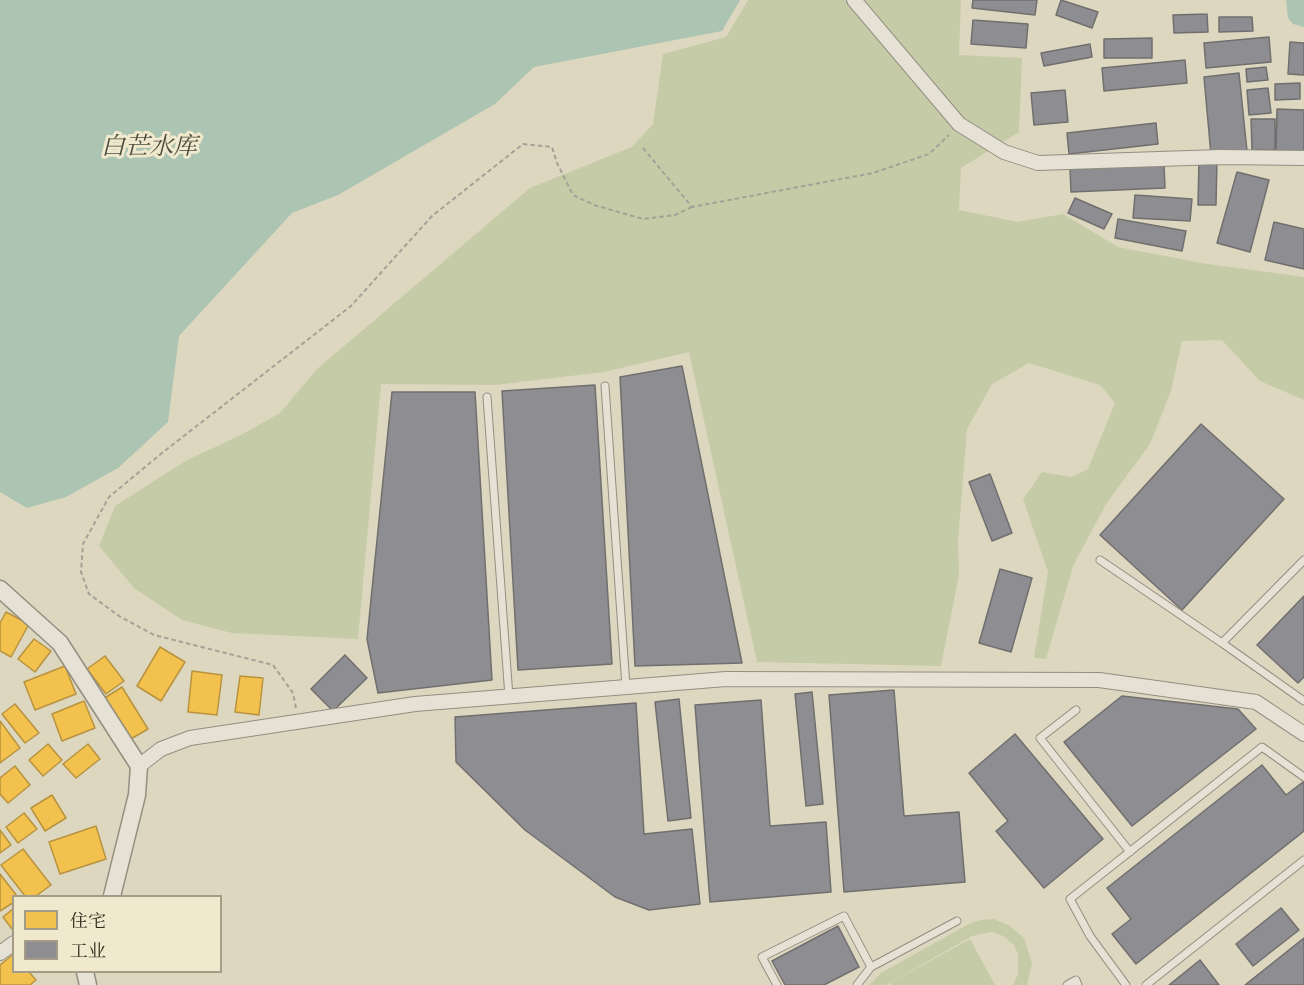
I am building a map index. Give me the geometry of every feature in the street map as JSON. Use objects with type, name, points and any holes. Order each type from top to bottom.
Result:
[{"type":"street","points":[[854,0],[959,124],[1004,152],[1038,163],[1220,157],[1304,158]]},
{"type":"street","points":[[0,589],[60,643],[139,766],[137,795],[112,895]]},
{"type":"street","points":[[139,766],[161,749],[190,738],[415,704],[726,679],[1099,680],[1256,702],[1304,734]]},
{"type":"lane","points":[[604,386],[626,687]]},
{"type":"lane","points":[[487,397],[508,697]]},
{"type":"lane","points":[[1100,560],[1304,700]]},
{"type":"lane","points":[[1222,643],[1304,560]]},
{"type":"lane","points":[[1076,710],[1040,738],[1130,852]]},
{"type":"lane","points":[[1126,985],[1090,936],[1070,899],[1262,747],[1304,777]]},
{"type":"lane","points":[[1146,985],[1304,860]]},
{"type":"lane","points":[[777,985],[762,957],[844,916],[871,967]]},
{"type":"lane","points":[[856,985],[871,967],[957,921]]},
{"type":"lane","points":[[1067,985],[1076,980],[1078,985]]},
{"type":"path","points":[[299,722],[293,693],[273,665],[210,651],[154,635],[119,616],[89,594],[81,572],[83,544],[109,497],[351,306],[432,216],[523,144],[552,147],[557,163],[573,195],[594,205],[643,219],[675,215],[692,207],[873,173],[929,154],[959,124]]},
{"type":"path","points":[[643,148],[692,207]]},
{"type":"shaded area","points":[[748,0],[961,0],[959,55],[1022,58],[1019,132],[961,168],[959,210],[1018,222],[1063,214],[1118,247],[1201,263],[1304,277],[1304,400],[1260,381],[1222,340],[1182,341],[1171,391],[1150,444],[1106,504],[1073,566],[1046,659],[1034,658],[1048,572],[1023,499],[1042,472],[1072,477],[1088,469],[1115,403],[1100,385],[1029,363],[992,384],[967,429],[958,541],[959,575],[941,666],[757,662],[689,352],[604,372],[495,385],[381,384],[358,639],[232,633],[182,620],[134,588],[99,546],[115,506],[187,460],[241,435],[280,413],[317,369],[530,188],[632,147],[653,124],[663,54],[726,37]]},
{"type":"shaded area","points":[[994,919],[1010,926],[1024,938],[1032,963],[1027,985],[1013,985],[1018,974],[1018,954],[1014,945],[1003,936],[992,932],[972,936],[886,985],[869,985],[881,973],[967,925],[980,920]]},
{"type":"shaded area","points":[[970,939],[995,985],[891,985],[890,983]]},
{"type":"water","name":"白芒水库","points":[[0,0],[740,0],[722,31],[534,67],[495,104],[338,195],[292,213],[179,336],[168,422],[118,468],[66,497],[27,508],[0,492]]},
{"type":"water","points":[[1286,0],[1304,0],[1304,27],[1293,24],[1288,18]]},
{"type":"building: 住宅","points":[[6,612],[29,624],[11,657],[0,651],[0,623]]},
{"type":"building: 住宅","points":[[34,639],[51,651],[35,672],[18,659]]},
{"type":"building: 住宅","points":[[160,647],[185,662],[161,701],[137,686]]},
{"type":"building: 住宅","points":[[105,656],[124,681],[106,694],[87,669]]},
{"type":"building: 住宅","points":[[65,666],[76,694],[35,710],[24,682]]},
{"type":"building: 住宅","points":[[192,671],[222,675],[217,715],[188,712]]},
{"type":"building: 住宅","points":[[240,676],[263,678],[259,715],[235,712]]},
{"type":"building: 住宅","points":[[122,687],[148,729],[129,740],[103,699]]},
{"type":"building: 住宅","points":[[84,701],[95,728],[62,741],[52,714]]},
{"type":"building: 住宅","points":[[15,704],[39,733],[25,743],[2,714]]},
{"type":"building: 住宅","points":[[0,721],[20,748],[0,763]]},
{"type":"building: 住宅","points":[[48,744],[62,760],[43,776],[29,760]]},
{"type":"building: 住宅","points":[[88,744],[100,759],[76,778],[63,764]]},
{"type":"building: 住宅","points":[[15,766],[30,785],[8,803],[0,794],[0,778]]},
{"type":"building: 住宅","points":[[52,795],[66,818],[45,831],[31,808]]},
{"type":"building: 住宅","points":[[24,813],[37,829],[18,843],[6,827]]},
{"type":"building: 住宅","points":[[96,826],[106,859],[60,874],[49,842]]},
{"type":"building: 住宅","points":[[0,830],[11,845],[0,853]]},
{"type":"building: 住宅","points":[[23,849],[51,885],[37,895],[24,895],[1,865]]},
{"type":"building: 住宅","points":[[0,874],[16,895],[12,895],[12,903],[0,911]]},
{"type":"building: 住宅","points":[[12,910],[12,929],[3,917]]},
{"type":"building: 住宅","points":[[12,956],[12,973],[30,973],[36,980],[30,985],[0,985],[0,965]]},
{"type":"building: 工业","points":[[973,0],[1037,0],[1035,15],[972,8]]},
{"type":"building: 工业","points":[[1061,0],[1098,12],[1092,28],[1056,15]]},
{"type":"building: 工业","points":[[1207,14],[1208,32],[1174,33],[1173,15]]},
{"type":"building: 工业","points":[[1219,17],[1252,17],[1253,31],[1219,32]]},
{"type":"building: 工业","points":[[973,20],[1028,24],[1026,48],[971,44]]},
{"type":"building: 工业","points":[[1269,37],[1271,62],[1206,68],[1204,43]]},
{"type":"building: 工业","points":[[1152,38],[1152,58],[1104,58],[1104,39]]},
{"type":"building: 工业","points":[[1290,42],[1304,43],[1304,75],[1288,74]]},
{"type":"building: 工业","points":[[1090,44],[1092,57],[1044,66],[1041,53]]},
{"type":"building: 工业","points":[[1185,60],[1187,83],[1104,91],[1102,68]]},
{"type":"building: 工业","points":[[1266,67],[1268,80],[1247,82],[1246,69]]},
{"type":"building: 工业","points":[[1239,73],[1247,151],[1211,155],[1204,77]]},
{"type":"building: 工业","points":[[1300,83],[1300,99],[1275,100],[1275,84]]},
{"type":"building: 工业","points":[[1268,88],[1271,113],[1249,115],[1247,90]]},
{"type":"building: 工业","points":[[1065,90],[1068,122],[1034,125],[1031,93]]},
{"type":"building: 工业","points":[[1277,109],[1304,110],[1304,153],[1276,152]]},
{"type":"building: 工业","points":[[1251,119],[1275,119],[1275,150],[1252,150]]},
{"type":"building: 工业","points":[[1156,123],[1158,144],[1069,154],[1067,133]]},
{"type":"building: 工业","points":[[1199,159],[1217,159],[1216,205],[1198,205]]},
{"type":"building: 工业","points":[[1164,165],[1165,188],[1071,192],[1070,169]]},
{"type":"building: 工业","points":[[1237,172],[1269,180],[1250,252],[1217,243]]},
{"type":"building: 工业","points":[[1135,195],[1192,199],[1190,221],[1133,218]]},
{"type":"building: 工业","points":[[1075,198],[1112,214],[1104,229],[1068,213]]},
{"type":"building: 工业","points":[[1118,219],[1186,231],[1182,251],[1115,238]]},
{"type":"building: 工业","points":[[1274,222],[1304,229],[1304,269],[1265,260]]},
{"type":"building: 工业","points":[[682,366],[742,663],[635,666],[620,377]]},
{"type":"building: 工业","points":[[595,385],[612,664],[518,670],[502,391]]},
{"type":"building: 工业","points":[[392,392],[475,392],[492,680],[378,693],[367,639]]},
{"type":"building: 工业","points":[[1201,424],[1284,499],[1182,610],[1100,535]]},
{"type":"building: 工业","points":[[990,474],[1012,533],[992,541],[969,482]]},
{"type":"building: 工业","points":[[1000,569],[1032,578],[1011,652],[979,643]]},
{"type":"building: 工业","points":[[1304,596],[1304,677],[1298,683],[1257,645]]},
{"type":"building: 工业","points":[[345,655],[367,678],[333,711],[311,689]]},
{"type":"building: 工业","points":[[894,690],[904,816],[959,812],[965,882],[844,892],[829,695]]},
{"type":"building: 工业","points":[[812,692],[823,804],[806,806],[795,694]]},
{"type":"building: 工业","points":[[1122,696],[1238,709],[1256,729],[1132,826],[1064,742]]},
{"type":"building: 工业","points":[[679,699],[691,818],[668,821],[655,702]]},
{"type":"building: 工业","points":[[761,700],[770,826],[826,822],[831,892],[710,902],[695,705]]},
{"type":"building: 工业","points":[[636,703],[644,834],[692,829],[700,904],[649,910],[615,897],[525,830],[456,762],[455,717]]},
{"type":"building: 工业","points":[[1015,734],[1103,839],[1044,888],[996,831],[1008,821],[969,773]]},
{"type":"building: 工业","points":[[1262,765],[1286,795],[1303,782],[1304,831],[1136,964],[1112,934],[1131,919],[1107,888]]},
{"type":"building: 工业","points":[[1281,908],[1299,930],[1253,966],[1236,944]]},
{"type":"building: 工业","points":[[838,926],[859,967],[824,985],[785,985],[772,961]]},
{"type":"building: 工业","points":[[1304,938],[1304,985],[1245,985]]},
{"type":"building: 工业","points":[[1200,960],[1219,985],[1169,985]]}]
